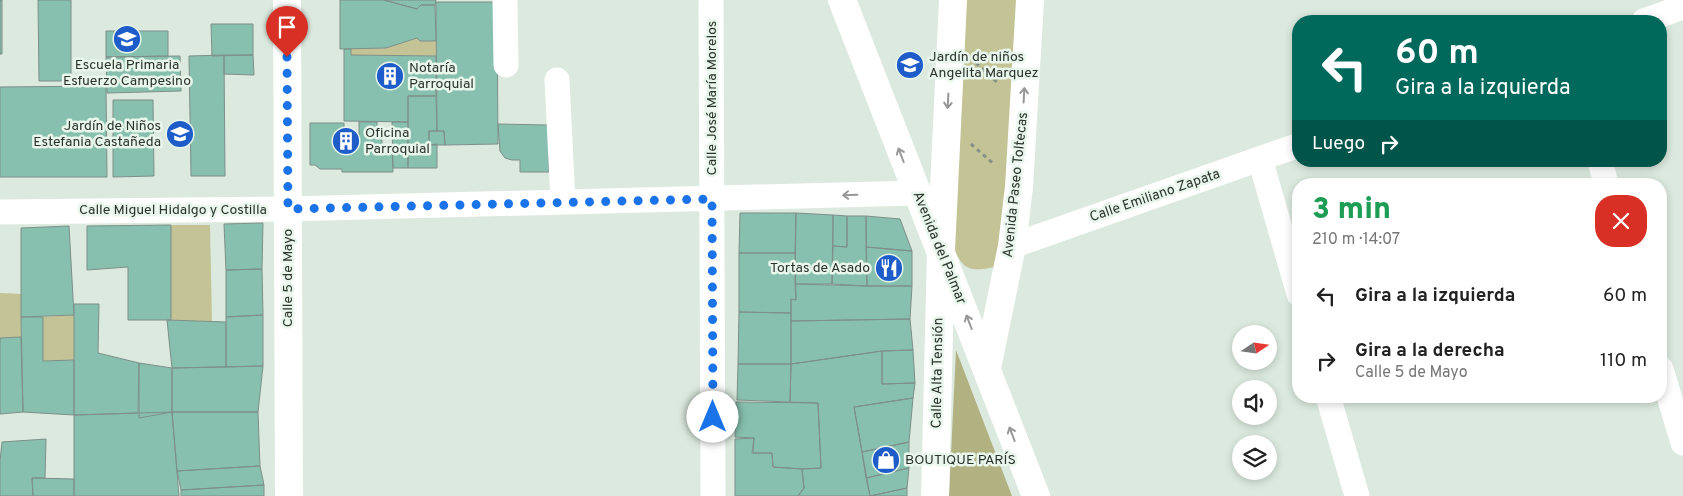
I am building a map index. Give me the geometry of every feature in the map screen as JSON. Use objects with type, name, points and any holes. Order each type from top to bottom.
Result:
[{"type":"street","name":"Calle 5 de Mayo","points":[[287,0],[289,496]]},
{"type":"street","points":[[505,0],[506,65]]},
{"type":"street","name":"Calle José María Morelos","points":[[711,0],[713,496]]},
{"type":"street","name":"Avenida del Palmar","points":[[842,0],[1036,496]]},
{"type":"street","points":[[941,250],[953,0]]},
{"type":"street","name":"Avenida Paseo Toltecas","points":[[986,368],[1012,246],[1024,105],[1030,0]]},
{"type":"street","points":[[1661,15],[1683,7]]},
{"type":"street","points":[[557,80],[563,202]]},
{"type":"street","name":"Calle Emiliano Zapata","points":[[1012,246],[1292,148]]},
{"type":"street","points":[[1260,159],[1292,270]]},
{"type":"street","name":"Calle Miguel Hidalgo y Costilla","points":[[0,212],[288,209],[916,193]]},
{"type":"street","name":"Calle Alta Tensión","points":[[935,496],[941,250]]},
{"type":"street","points":[[1667,389],[1683,443]]},
{"type":"street","points":[[1330,403],[1357,496]]},
{"type":"path","points":[[951,41],[1024,105]]},
{"type":"path","points":[[947,122],[1018,187]]},
{"type":"green space","points":[[963,0],[1021,0],[1009,207],[994,267],[985,269],[971,269],[962,263],[951,242]]},
{"type":"green space","points":[[417,38],[420,41],[436,41],[436,56],[351,55],[351,49],[386,48]]},
{"type":"green space","points":[[171,225],[210,225],[212,322],[171,320]]},
{"type":"green space","points":[[0,293],[21,294],[21,337],[0,338]]},
{"type":"green space","points":[[74,315],[74,360],[43,361],[43,317]]},
{"type":"shaded area","points":[[956,350],[1012,496],[949,496]]},
{"type":"building","points":[[0,0],[2,0],[2,54],[0,54]]},
{"type":"building","points":[[38,0],[71,0],[71,81],[39,81]]},
{"type":"building","points":[[340,0],[384,0],[417,9],[421,5],[435,5],[436,41],[420,41],[417,38],[386,48],[340,49]]},
{"type":"building","points":[[384,0],[436,0],[435,5],[421,5],[417,9]]},
{"type":"building","points":[[436,2],[497,2],[498,144],[445,145],[444,131],[437,131]]},
{"type":"building","points":[[211,24],[253,24],[253,55],[212,56]]},
{"type":"building","points":[[106,31],[168,31],[168,56],[106,57]]},
{"type":"building","name":"Notaría Parroquial","points":[[344,49],[351,49],[351,55],[436,56],[436,96],[408,96],[408,122],[344,121]]},
{"type":"building","points":[[224,55],[225,176],[191,176],[189,56]]},
{"type":"building","points":[[224,55],[253,55],[254,75],[224,74]]},
{"type":"building","points":[[180,56],[181,91],[107,93],[106,57]]},
{"type":"building","points":[[106,86],[107,177],[0,177],[0,87]]},
{"type":"building","points":[[408,96],[436,96],[437,131],[429,131],[429,145],[437,144],[437,168],[408,168]]},
{"type":"building","points":[[113,100],[153,100],[154,176],[113,177]]},
{"type":"building","name":"Oficina Parroquial","points":[[359,122],[377,122],[377,132],[382,131],[382,147],[392,147],[393,172],[342,172],[342,169],[320,169],[315,165],[310,165],[310,123],[344,123],[344,135],[359,135]]},
{"type":"building","points":[[392,122],[408,122],[408,168],[393,168]]},
{"type":"building","points":[[498,124],[548,125],[549,172],[520,172],[520,160],[505,158],[500,151]]},
{"type":"building","points":[[429,131],[444,131],[445,145],[429,145]]},
{"type":"building","points":[[740,213],[796,213],[795,253],[739,253]]},
{"type":"building","points":[[796,213],[833,215],[832,284],[795,284]]},
{"type":"building","points":[[833,215],[847,216],[847,247],[833,246]]},
{"type":"building","points":[[847,216],[866,216],[867,286],[832,284],[833,246],[847,247]]},
{"type":"building","points":[[866,216],[900,219],[912,251],[866,247]]},
{"type":"building","points":[[263,223],[262,269],[226,270],[224,224]]},
{"type":"building","points":[[171,225],[171,320],[128,320],[128,267],[87,270],[87,226]]},
{"type":"building","points":[[69,226],[74,315],[21,317],[21,228]]},
{"type":"building","name":"Tortas de Asado","points":[[866,247],[912,251],[912,286],[867,286]]},
{"type":"building","points":[[739,253],[795,253],[796,300],[791,299],[791,313],[739,312]]},
{"type":"building","points":[[262,269],[263,315],[226,317],[226,270]]},
{"type":"building","points":[[795,284],[912,286],[910,319],[791,321],[791,299],[796,300]]},
{"type":"building","points":[[74,304],[99,304],[98,353],[139,363],[138,413],[74,415]]},
{"type":"building","points":[[739,312],[791,313],[791,364],[738,364]]},
{"type":"building","points":[[263,315],[263,366],[226,367],[226,317]]},
{"type":"building","points":[[21,317],[43,317],[43,361],[74,360],[74,415],[23,412]]},
{"type":"building","points":[[910,319],[913,350],[882,351],[791,364],[791,321]]},
{"type":"building","points":[[167,320],[226,322],[226,367],[172,368]]},
{"type":"building","points":[[21,337],[23,412],[0,414],[0,338]]},
{"type":"building","points":[[913,350],[915,383],[882,384],[882,351]]},
{"type":"building","points":[[882,351],[882,384],[915,383],[913,398],[854,407],[870,496],[798,496],[804,488],[802,469],[821,468],[818,403],[790,402],[791,364]]},
{"type":"building","points":[[139,363],[172,368],[172,412],[139,418]]},
{"type":"building","points":[[738,364],[791,364],[790,402],[737,400]]},
{"type":"building","points":[[263,366],[258,412],[172,412],[172,368]]},
{"type":"building","points":[[913,398],[909,442],[862,452],[854,407]]},
{"type":"building","points":[[736,402],[818,403],[821,468],[773,467],[772,453],[753,453],[754,438],[735,437]]},
{"type":"building","points":[[172,412],[258,412],[260,466],[177,471]]},
{"type":"building","points":[[172,412],[179,496],[74,496],[74,415]]},
{"type":"building","points":[[754,438],[752,453],[772,453],[773,467],[802,469],[804,488],[798,496],[735,496],[735,439]]},
{"type":"building","points":[[46,439],[45,478],[32,478],[33,496],[0,496],[2,442]]},
{"type":"building","name":"BOUTIQUE PARÍS","points":[[909,442],[909,468],[866,478],[862,452]]},
{"type":"building","points":[[260,466],[264,485],[181,490],[177,471]]},
{"type":"building","points":[[909,468],[907,488],[870,496],[866,478]]},
{"type":"building","points":[[32,478],[74,479],[74,496],[33,496]]},
{"type":"building","points":[[264,485],[264,496],[181,496],[181,490]]},
{"type":"building","points":[[907,488],[907,496],[870,496]]},
{"type":"place","name":"Escuela Primaria Esfuerzo Campesino","points":[[127,39]]},
{"type":"place","name":"Jardín de niños Angelita Marquez","points":[[910,65]]},
{"type":"place","name":"Notaría Parroquial","points":[[390,76]]},
{"type":"place","name":"Jardín de Niños Estefania Castañeda","points":[[180,134]]},
{"type":"place","name":"Oficina Parroquial","points":[[346,141]]},
{"type":"place","name":"Tortas de Asado","points":[[889,268]]},
{"type":"place","name":"BOUTIQUE PARÍS","points":[[886,460]]},
{"type":"route","points":[[287,57],[288,209],[712,199],[713,417]]}]
